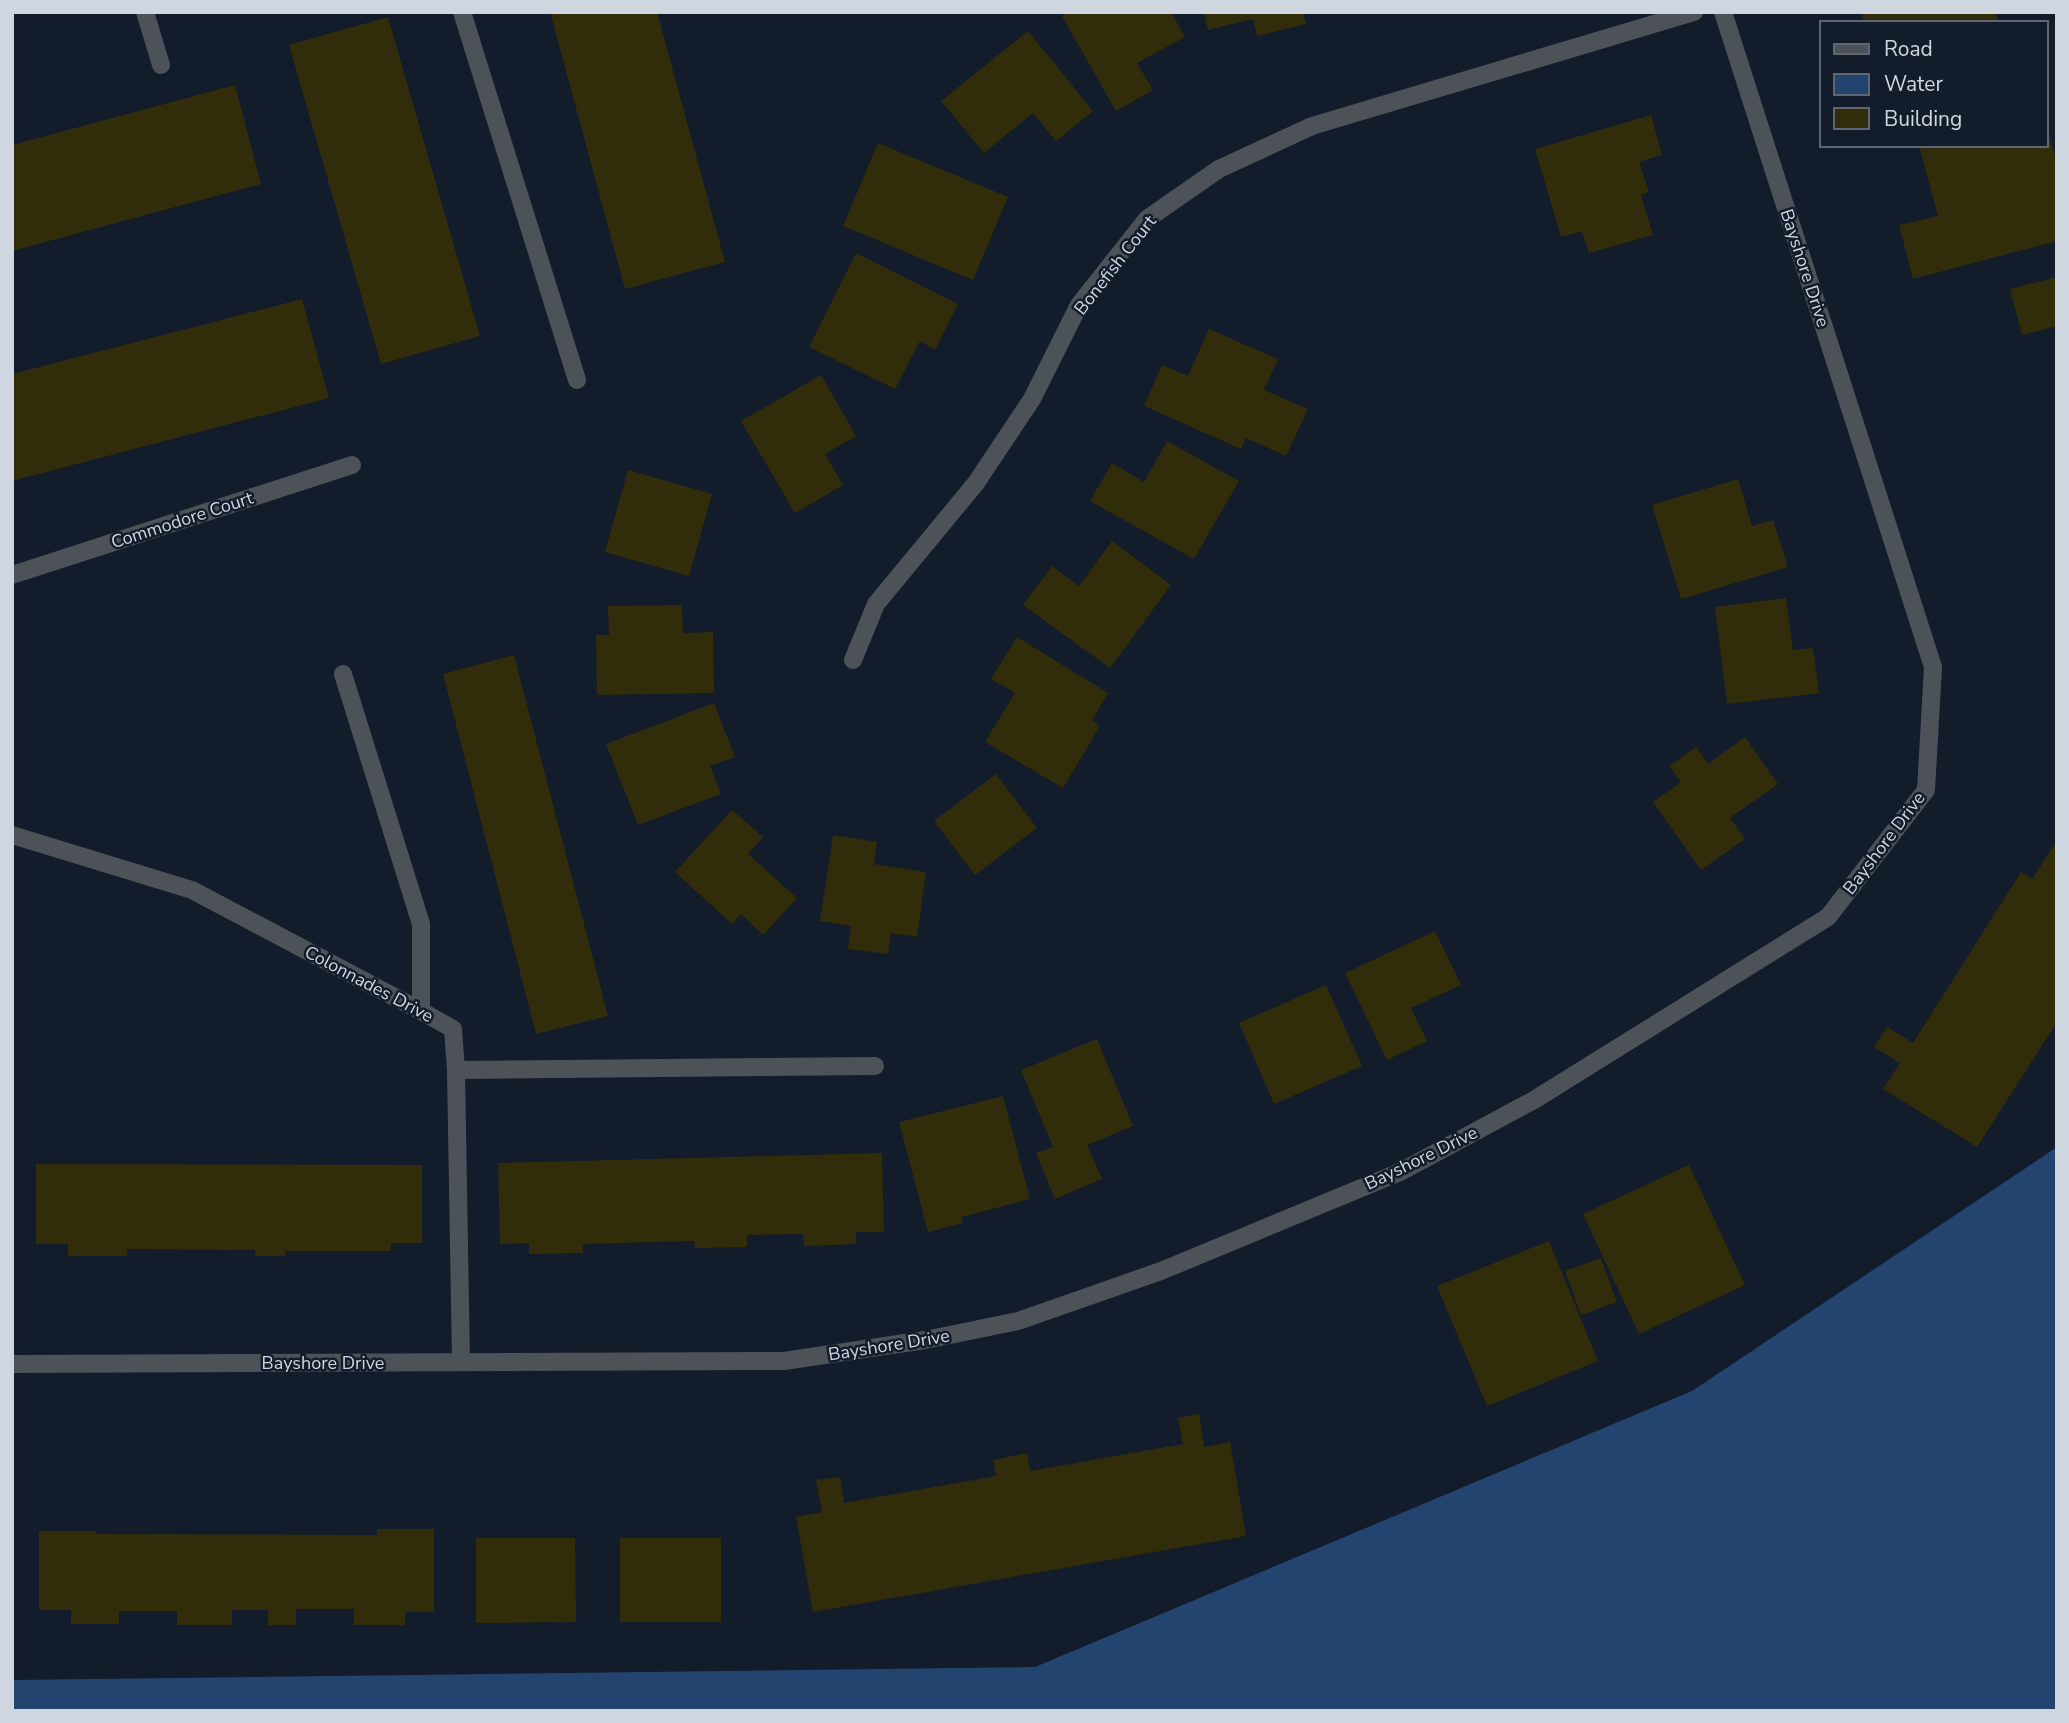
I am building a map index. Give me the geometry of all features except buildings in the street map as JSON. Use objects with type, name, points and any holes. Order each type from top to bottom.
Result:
[{"type":"street","points":[[145,12],[161,65]]},
{"type":"street","points":[[462,12],[577,380]]},
{"type":"street","name":"Bonefish Court","points":[[853,660],[876,604],[976,483],[1032,399],[1079,305],[1147,219],[1219,169],[1312,126],[1694,12]]},
{"type":"street","name":"Bayshore Drive","points":[[12,1364],[784,1362],[925,1340],[1018,1321],[1161,1271],[1400,1172],[1534,1100],[1828,917],[1926,790],[1933,667],[1723,12]]},
{"type":"street","name":"Commodore Court","points":[[12,575],[352,465]]},
{"type":"street","points":[[343,674],[421,924],[421,1011]]},
{"type":"street","name":"Colonnades Drive","points":[[12,835],[192,890],[421,1011],[453,1029],[456,1070]]},
{"type":"street","points":[[461,1362],[456,1070],[875,1066]]},
{"type":"water","points":[[2057,1147],[2057,1711],[12,1711],[12,1680],[1035,1667],[1692,1391]]}]
